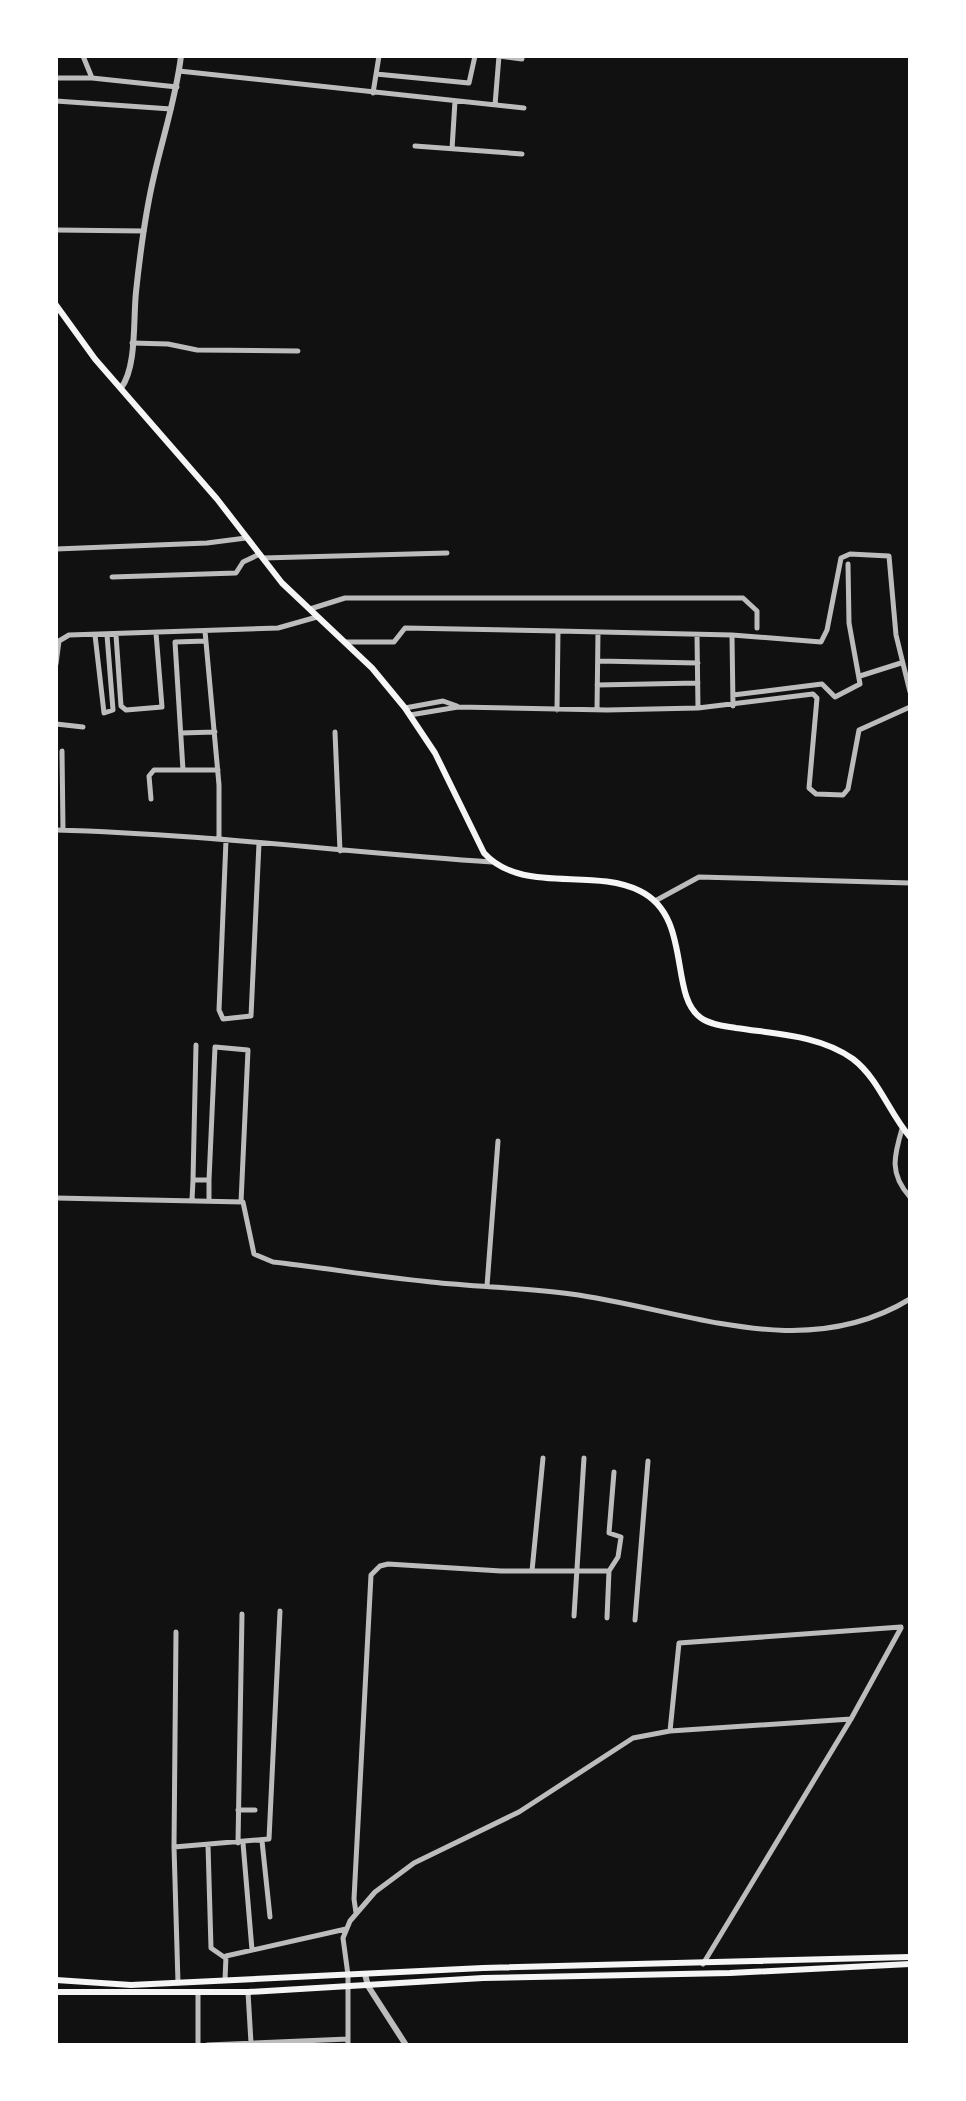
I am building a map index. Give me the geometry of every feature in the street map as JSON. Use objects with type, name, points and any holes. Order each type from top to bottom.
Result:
[{"type":"main road","points":[[56,305],[95,359],[262,556],[309,610],[344,642],[407,711],[435,753],[484,853],[492,862],[532,875],[625,886],[655,901],[674,934],[689,1000],[699,1017],[720,1025],[831,1046],[864,1069],[910,1137]]},
{"type":"main road","points":[[56,1980],[131,1985],[365,1974],[910,1957]]},
{"type":"main road","points":[[56,1992],[248,1992],[483,1978],[730,1973],[910,1964]]},
{"type":"street","points":[[83,56],[92,78]]},
{"type":"street","points":[[121,388],[131,371],[131,343],[145,231],[154,178],[177,87],[180,56]]},
{"type":"street","points":[[373,93],[379,56]]},
{"type":"street","points":[[376,74],[469,83],[475,56]]},
{"type":"street","points":[[495,105],[498,56],[522,59]]},
{"type":"street","points":[[179,71],[524,108]]},
{"type":"street","points":[[56,78],[92,78],[177,87]]},
{"type":"street","points":[[56,101],[172,109]]},
{"type":"street","points":[[452,149],[455,101]]},
{"type":"street","points":[[415,146],[522,154]]},
{"type":"street","points":[[56,230],[145,231]]},
{"type":"street","points":[[131,343],[168,344],[197,350],[298,351]]},
{"type":"street","points":[[56,549],[207,543],[247,537]]},
{"type":"street","points":[[112,577],[236,573],[243,562],[262,556],[447,553]]},
{"type":"street","points":[[344,642],[394,642],[405,628],[732,635],[821,642],[827,630],[841,558],[850,554],[886,555],[891,558],[901,662],[910,692]]},
{"type":"street","points":[[733,695],[822,684],[835,697],[860,684],[849,623],[848,564]]},
{"type":"street","points":[[309,610],[345,598],[743,598],[757,611],[757,628]]},
{"type":"street","points":[[56,664],[59,641],[64,636],[278,628],[317,617]]},
{"type":"street","points":[[205,631],[222,839],[219,1010],[223,1019],[246,1019],[252,1011],[259,843]]},
{"type":"street","points":[[557,710],[558,631]]},
{"type":"street","points":[[597,710],[598,632]]},
{"type":"street","points":[[116,635],[121,706],[126,710],[162,707],[156,633]]},
{"type":"street","points":[[95,635],[104,713],[113,710],[107,635]]},
{"type":"street","points":[[697,635],[698,708]]},
{"type":"street","points":[[732,635],[733,706]]},
{"type":"street","points":[[183,770],[175,642],[206,641]]},
{"type":"street","points":[[598,661],[698,663]]},
{"type":"street","points":[[860,676],[901,662]]},
{"type":"street","points":[[597,685],[698,683]]},
{"type":"street","points":[[407,711],[443,701],[458,707],[557,710],[698,708],[813,694],[817,698],[809,788],[816,794],[843,795],[848,789],[859,730],[910,707]]},
{"type":"street","points":[[56,724],[83,727]]},
{"type":"street","points":[[181,733],[215,732]]},
{"type":"street","points":[[335,732],[340,851]]},
{"type":"street","points":[[62,751],[59,830],[222,839],[492,862]]},
{"type":"street","points":[[151,799],[151,772],[218,770]]},
{"type":"street","points":[[655,901],[701,877],[910,883]]},
{"type":"street","points":[[192,1200],[196,1045]]},
{"type":"street","points":[[209,1201],[215,1047],[248,1050],[241,1202],[249,1222],[249,1242],[261,1259],[579,1295],[742,1329],[773,1331],[833,1327],[891,1310],[910,1299]]},
{"type":"street","points":[[902,1129],[893,1162],[897,1180],[910,1197]]},
{"type":"street","points":[[487,1286],[498,1141]]},
{"type":"street","points":[[193,1180],[209,1180]]},
{"type":"street","points":[[56,1198],[241,1202]]},
{"type":"street","points":[[532,1571],[543,1458]]},
{"type":"street","points":[[574,1616],[584,1458]]},
{"type":"street","points":[[635,1620],[648,1461]]},
{"type":"street","points":[[607,1618],[609,1571],[618,1557],[621,1537],[609,1533],[614,1472]]},
{"type":"street","points":[[356,1913],[354,1899],[371,1575],[380,1566],[388,1564],[577,1573],[609,1571]]},
{"type":"street","points":[[174,1847],[262,1841],[270,1835],[280,1611]]},
{"type":"street","points":[[242,1614],[238,1810],[252,1950]]},
{"type":"street","points":[[670,1731],[679,1643],[901,1627],[851,1719],[703,1964]]},
{"type":"street","points":[[176,1632],[174,1847],[178,1983]]},
{"type":"street","points":[[207,2045],[348,2042],[348,1975],[343,1944],[356,1913],[375,1892],[414,1863],[519,1812],[633,1738],[670,1731],[851,1719]]},
{"type":"street","points":[[238,1810],[255,1810]]},
{"type":"street","points":[[262,1841],[270,1917]]},
{"type":"street","points":[[208,1845],[211,1948],[224,1957],[347,1929]]},
{"type":"street","points":[[224,1957],[225,1980]]},
{"type":"street","points":[[365,1974],[406,2045]]},
{"type":"street","points":[[248,1992],[251,2043]]},
{"type":"street","points":[[198,1993],[198,2045]]}]
